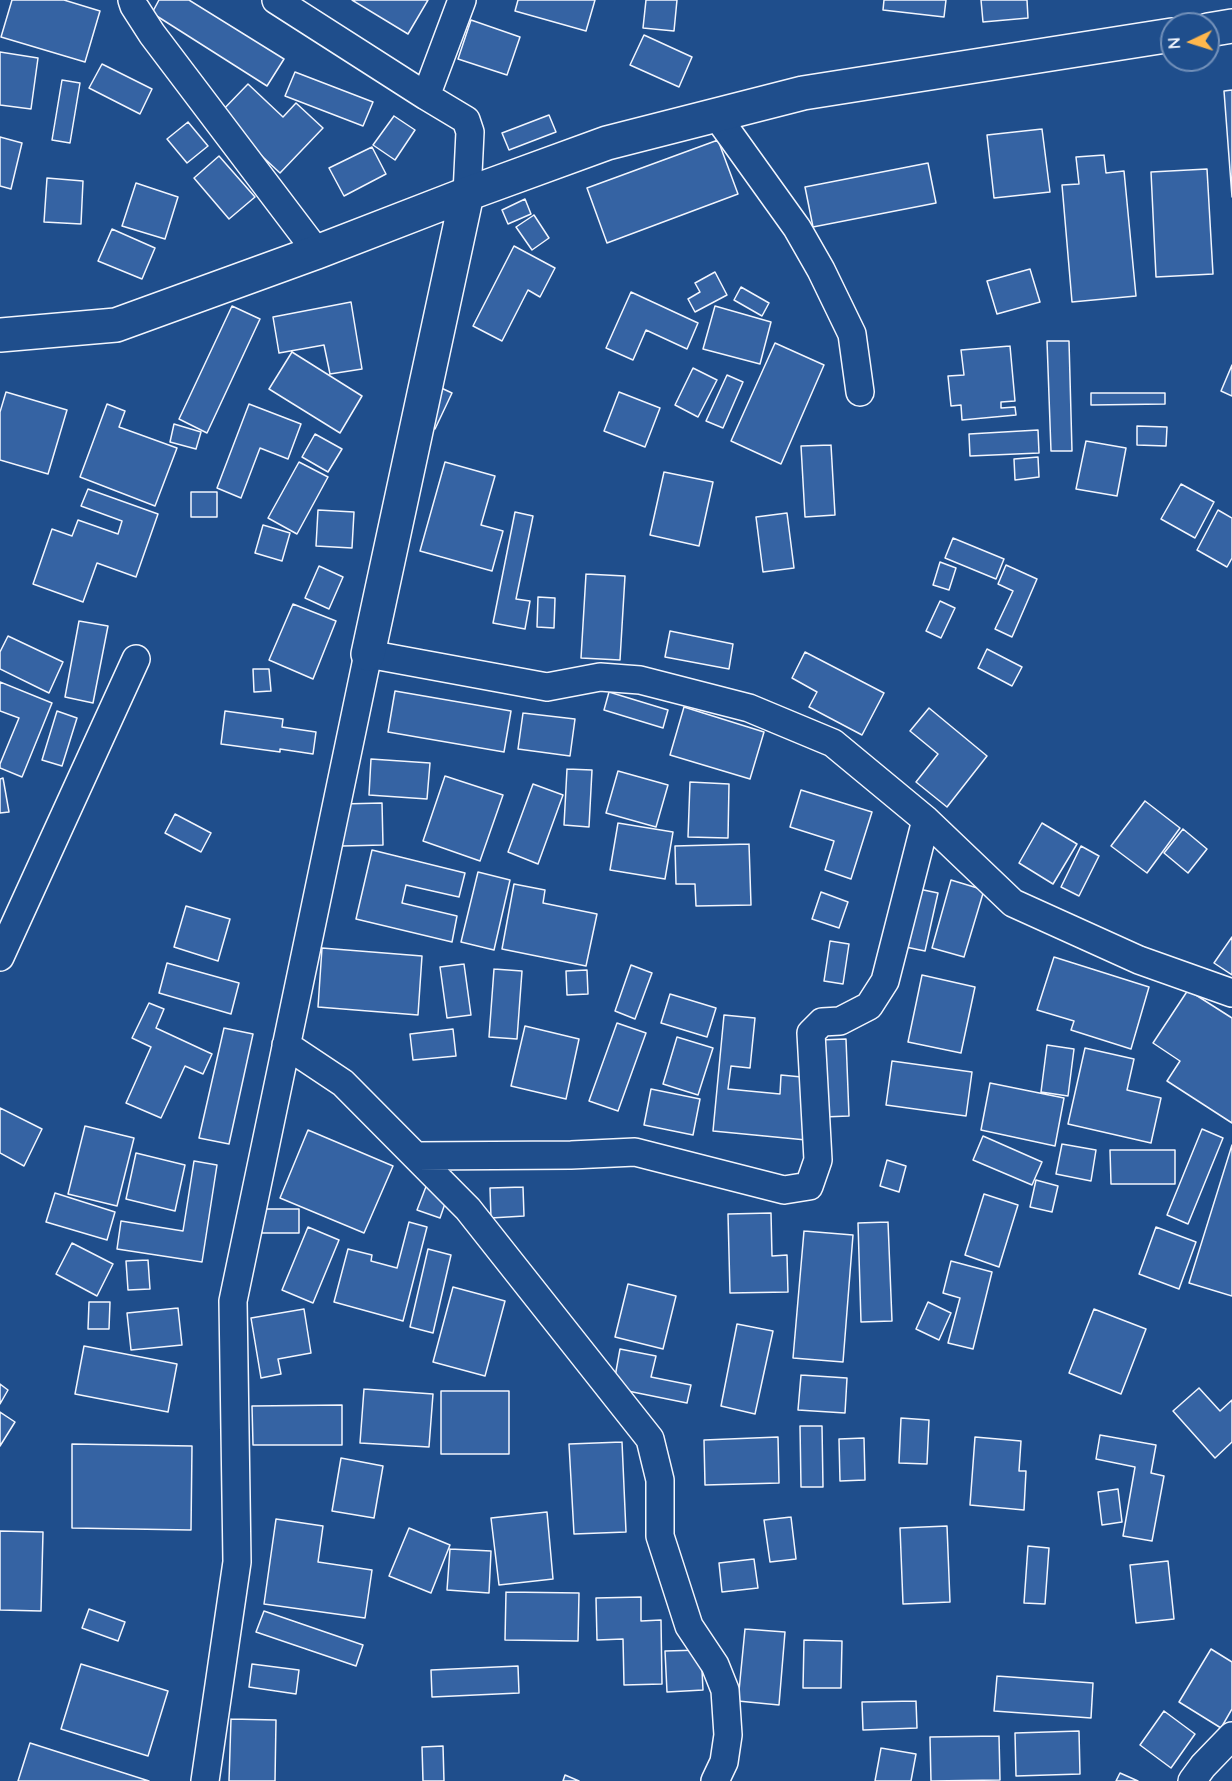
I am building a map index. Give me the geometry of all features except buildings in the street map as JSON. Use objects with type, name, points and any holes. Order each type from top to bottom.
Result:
[{"type":"street","points":[[132,0],[152,34],[317,252]]},
{"type":"street","points":[[205,1781],[237,1562],[233,1301],[467,194],[470,132],[466,120],[276,0]]},
{"type":"street","points":[[426,96],[462,0]]},
{"type":"street","points":[[0,335],[116,325],[607,144],[803,93],[1160,37]]},
{"type":"street","points":[[716,116],[797,228],[821,270],[852,334],[860,392]]},
{"type":"street","points":[[368,654],[547,687],[600,677],[640,680],[749,708],[833,743],[926,820],[1013,903],[1139,960],[1232,993]]},
{"type":"street","points":[[0,957],[136,659]]},
{"type":"street","points":[[416,1156],[572,1155],[635,1152],[784,1190],[809,1186],[818,1160],[811,1033],[822,1022],[840,1021],[869,1006],[885,981],[926,820]]},
{"type":"street","points":[[286,1045],[343,1083],[468,1209],[650,1439],[660,1480],[660,1536],[689,1626],[716,1665],[725,1690],[728,1735],[724,1762],[715,1781]]},
{"type":"street","points":[[1192,1781],[1232,1736]]}]
